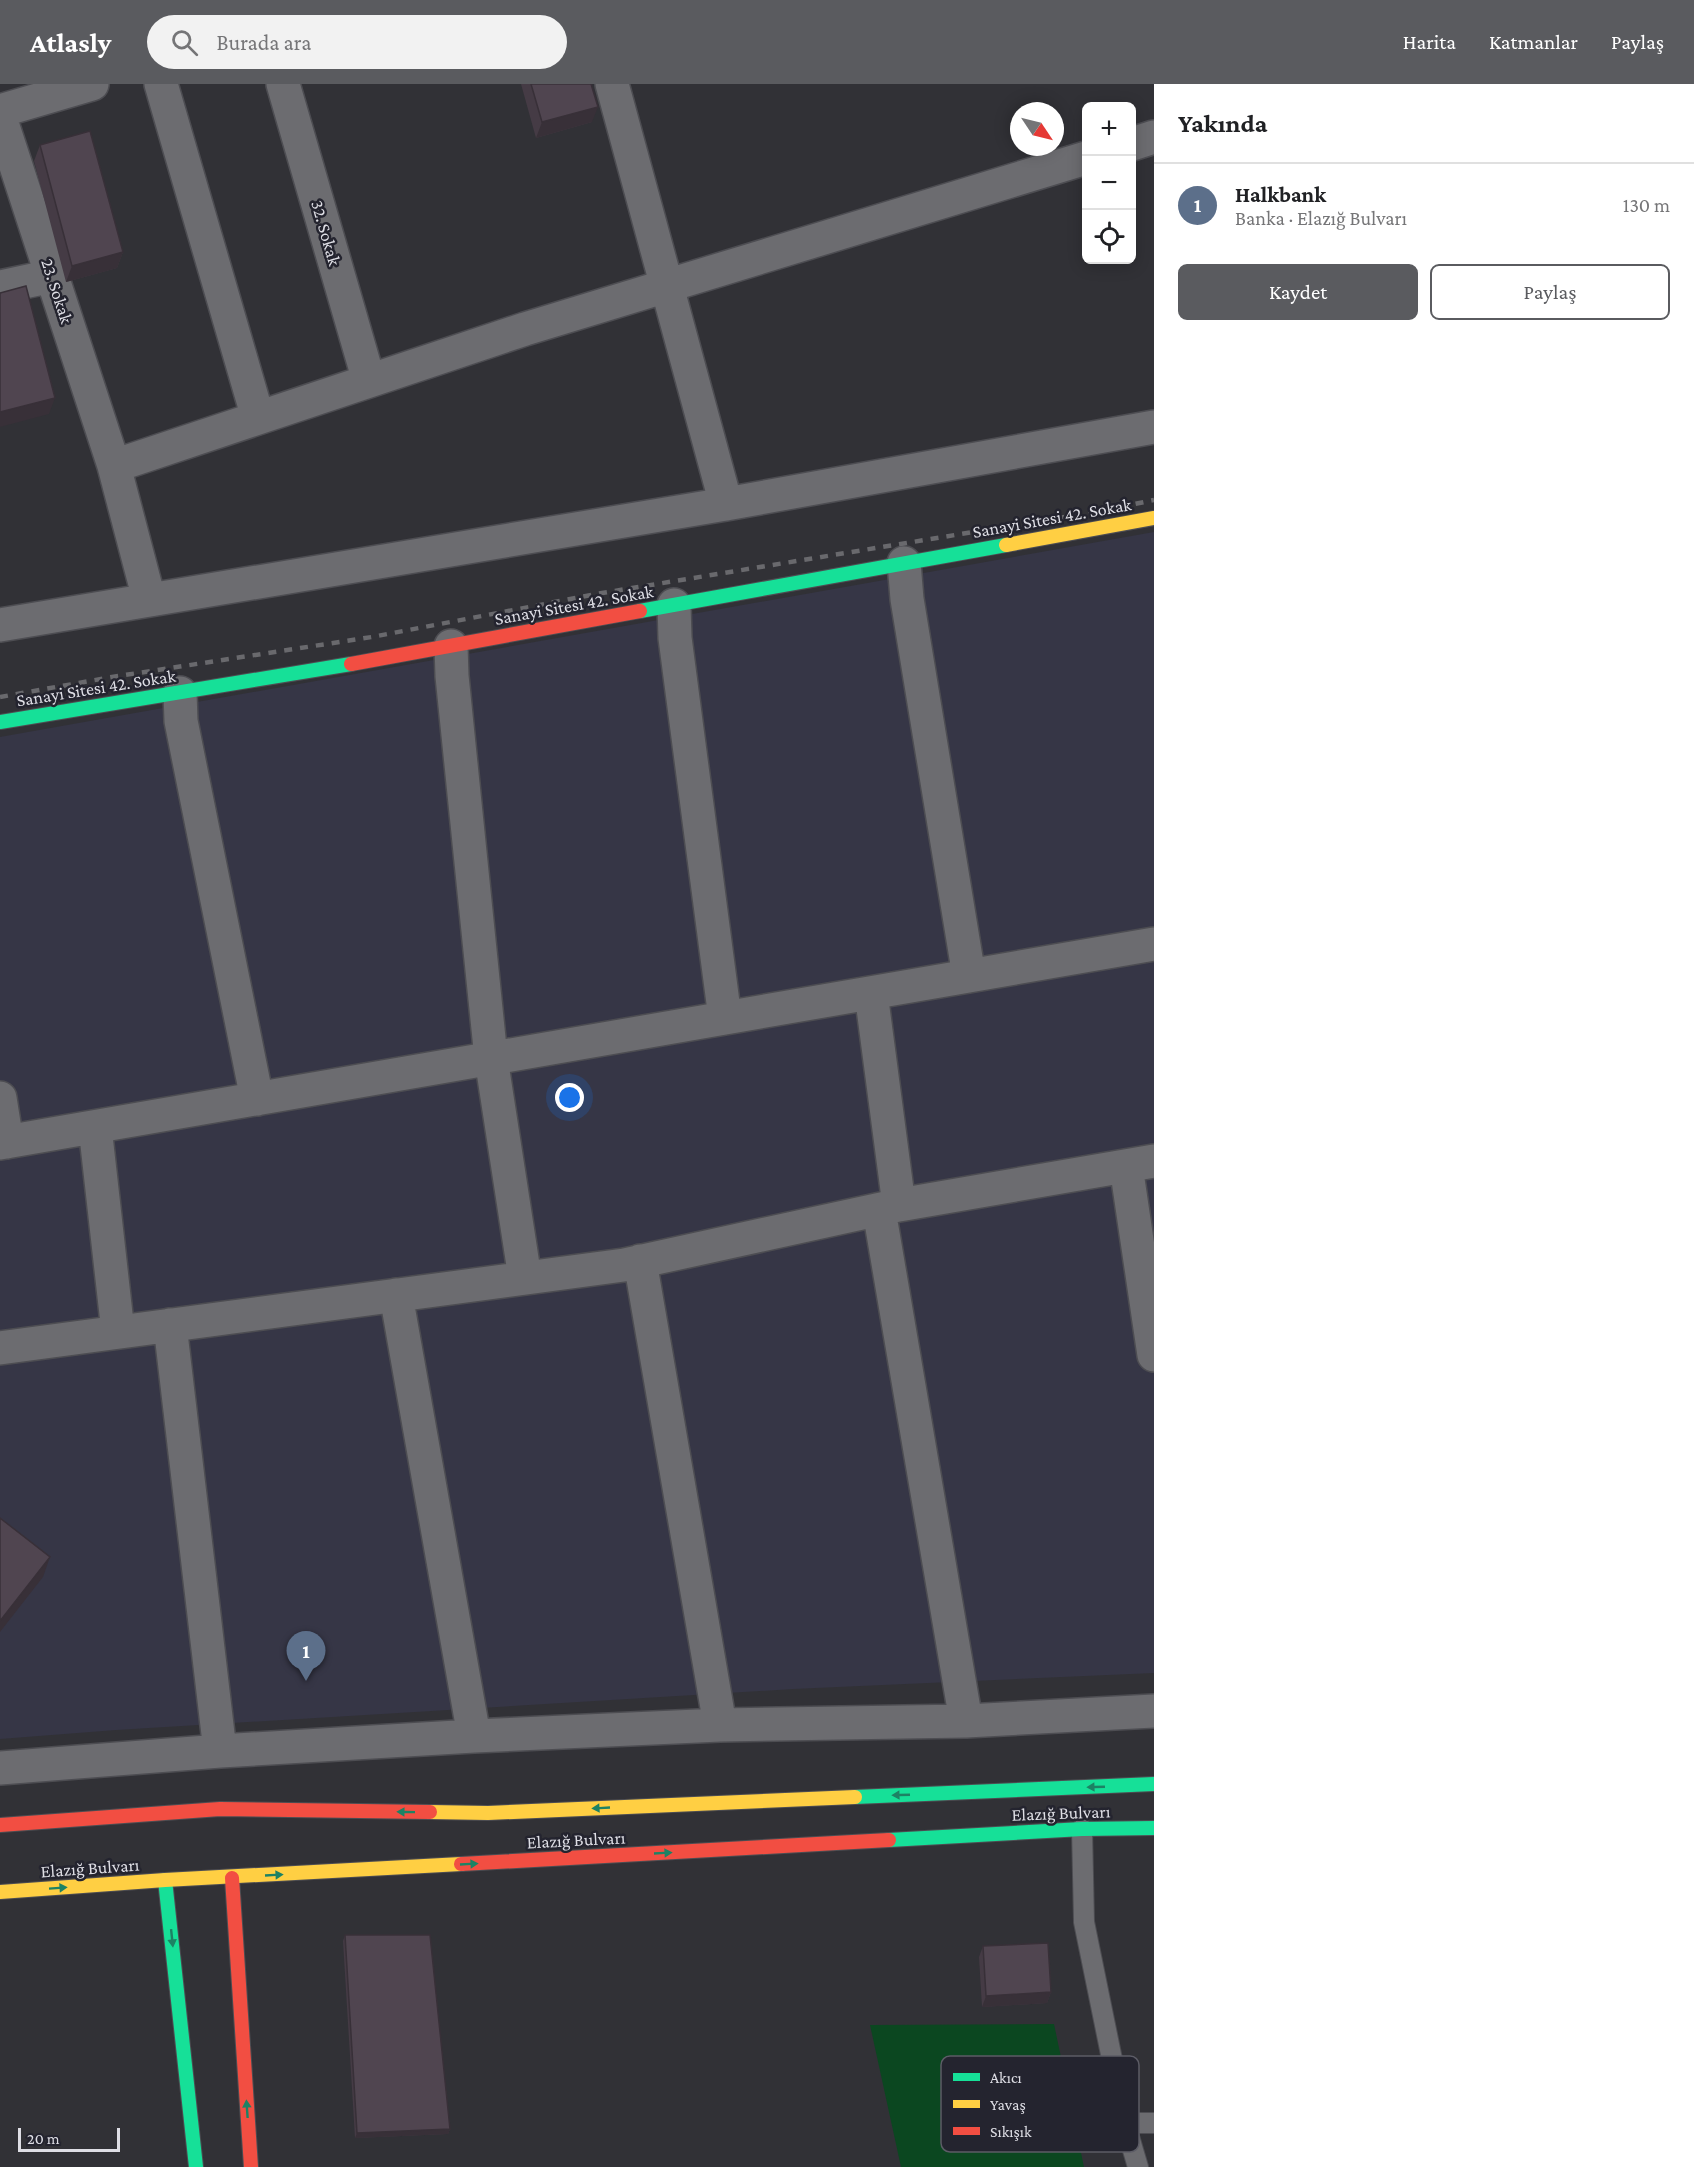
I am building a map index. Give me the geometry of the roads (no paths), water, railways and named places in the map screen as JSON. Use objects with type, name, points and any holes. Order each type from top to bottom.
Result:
[{"type":"main road","name":"Sanayi Sitesi 42. Sokak","points":[[0,722],[451,646],[1154,518]]},
{"type":"main road","name":"Elazığ Bulvarı","points":[[0,1825],[220,1809],[488,1813],[1154,1784]]},
{"type":"main road","name":"Elazığ Bulvarı","points":[[0,1892],[165,1880],[1082,1829],[1154,1828]]},
{"type":"main road","points":[[232,1878],[251,2167]]},
{"type":"main road","points":[[165,1880],[196,2167]]},
{"type":"street","points":[[0,111],[92,84]]},
{"type":"street","points":[[161,84],[258,418]]},
{"type":"street","name":"32. Sokak","points":[[283,84],[369,381]]},
{"type":"street","points":[[612,84],[726,504]]},
{"type":"street","name":"23. Sokak","points":[[0,117],[114,466],[149,599]]},
{"type":"street","points":[[1136,142],[1154,137]]},
{"type":"street","points":[[114,466],[525,329],[1082,159]]},
{"type":"street","points":[[0,287],[52,276]]},
{"type":"street","points":[[0,625],[726,504],[1154,428]]},
{"type":"street","points":[[904,563],[907,598],[969,976]]},
{"type":"street","points":[[674,605],[675,638],[725,1018]]},
{"type":"street","points":[[451,646],[452,676],[491,1058],[525,1278]]},
{"type":"street","points":[[180,693],[182,721],[257,1099]]},
{"type":"street","points":[[0,1098],[4,1143],[1154,944]]},
{"type":"street","points":[[871,993],[889,1208],[966,1721]]},
{"type":"street","points":[[95,1127],[118,1332]]},
{"type":"street","points":[[0,1348],[640,1261],[889,1208],[1140,1163],[1154,1354]]},
{"type":"street","points":[[640,1261],[720,1725]]},
{"type":"street","points":[[396,1295],[474,1736]]},
{"type":"street","points":[[170,1325],[220,1751]]},
{"type":"street","points":[[0,1768],[220,1751],[474,1736],[720,1725],[966,1721],[1154,1711]]},
{"type":"lane","points":[[1082,1829],[1084,1922],[1111,2056]]},
{"type":"lane","points":[[1134,2152],[1138,2167]]},
{"type":"railway","points":[[0,697],[112,677],[372,637],[602,593],[1101,511],[1154,500]]},
{"type":"place","name":"Halkbank","points":[[306,1681]]}]
